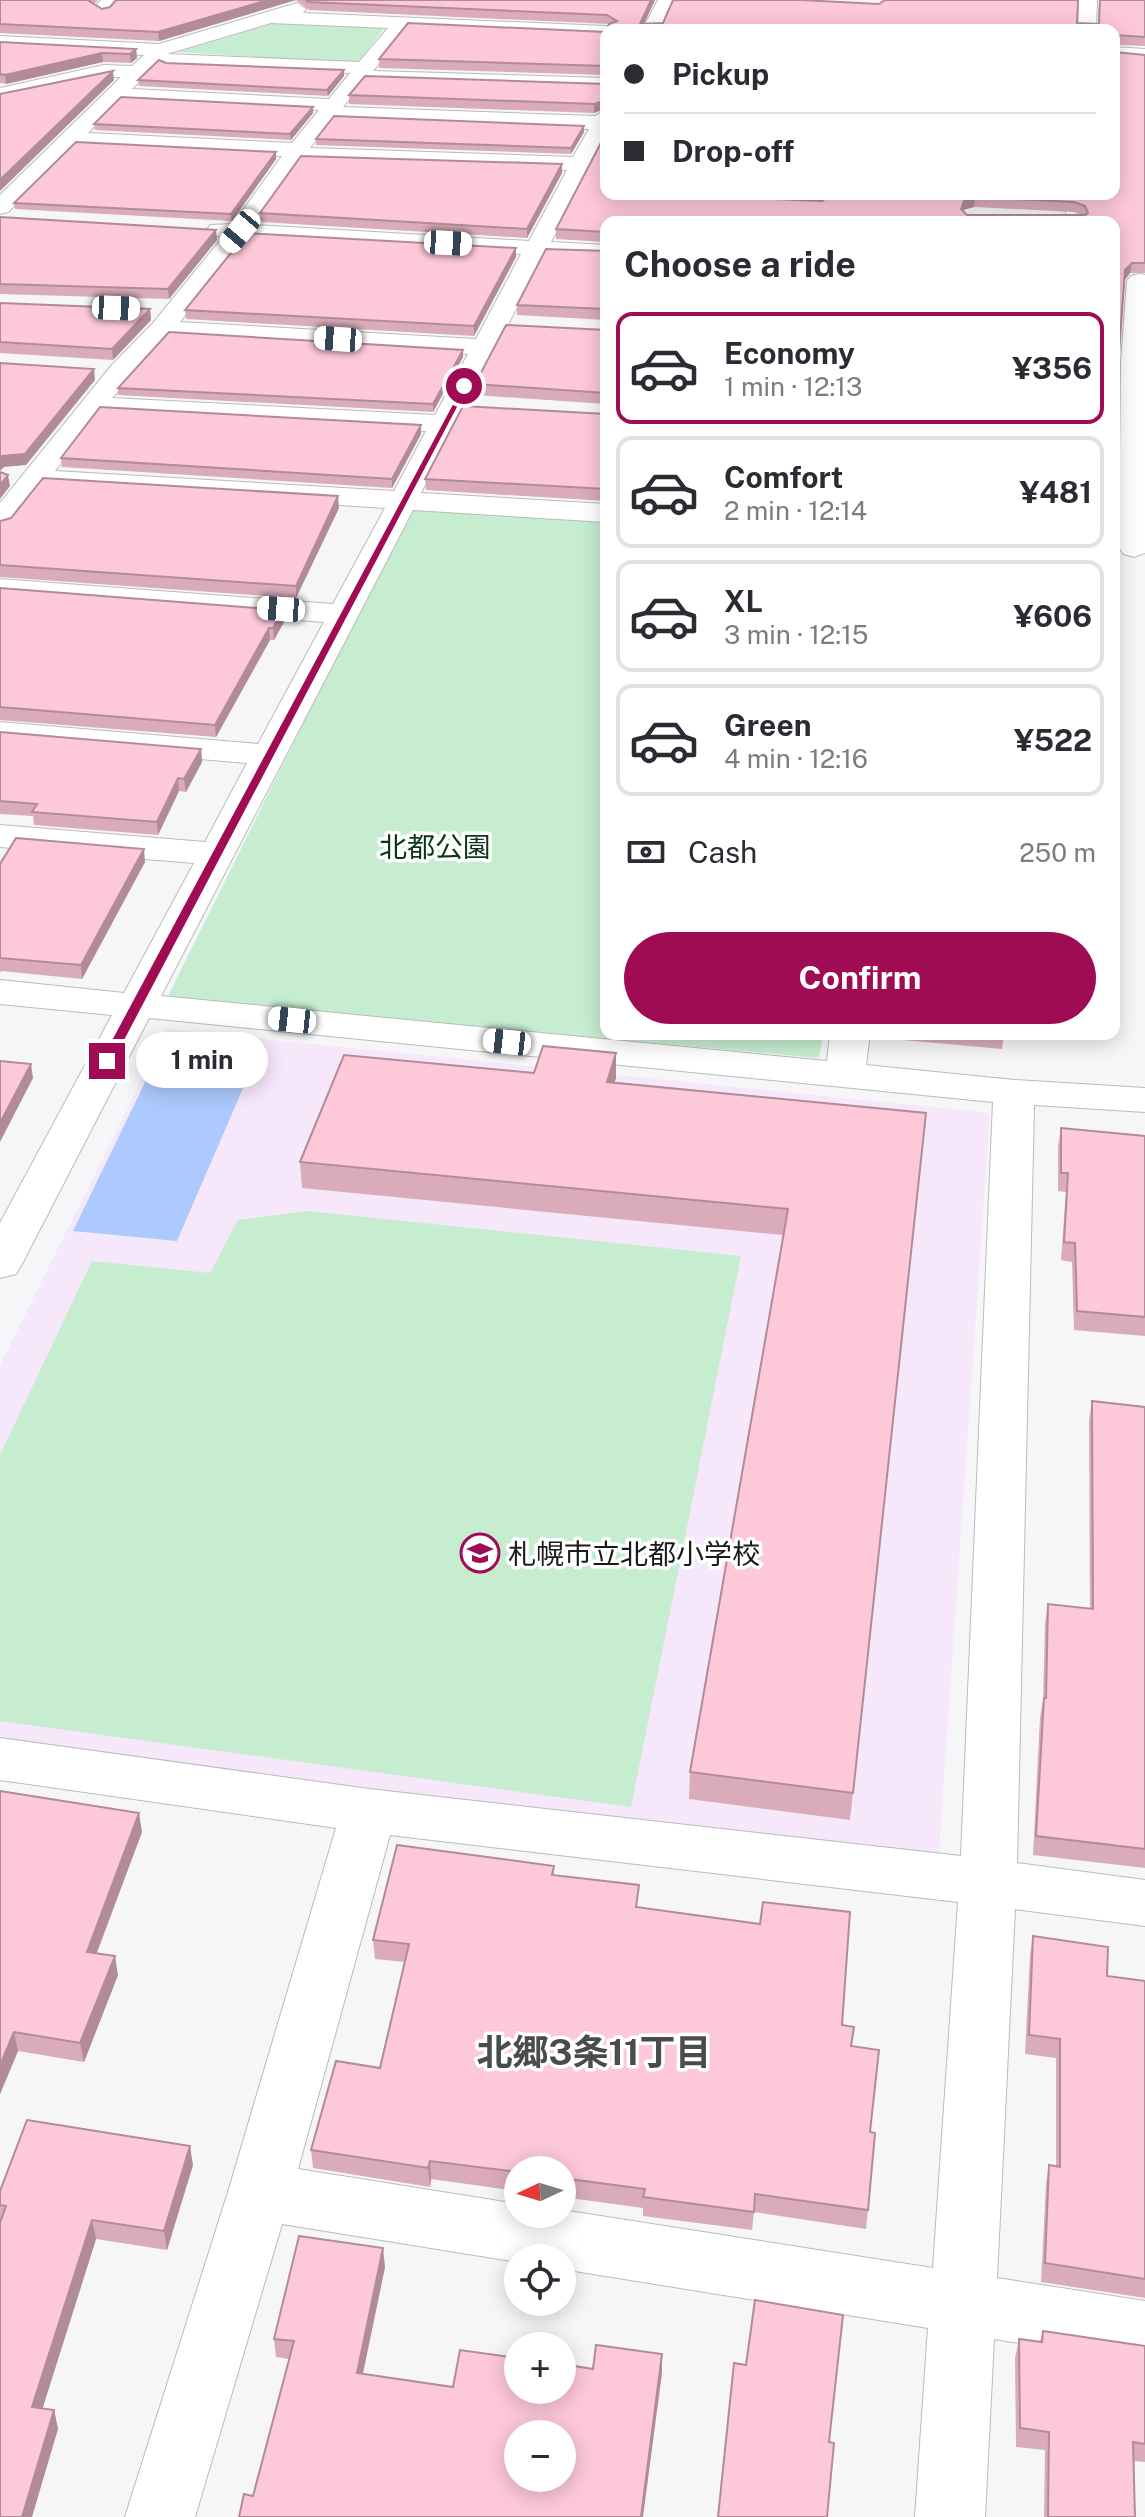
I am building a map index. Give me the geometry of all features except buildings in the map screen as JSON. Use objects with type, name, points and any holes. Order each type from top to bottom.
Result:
[{"type":"street","points":[[0,94],[148,60],[268,17],[326,0]]},
{"type":"street","points":[[654,24],[667,0]]},
{"type":"street","points":[[1087,24],[1088,0]]},
{"type":"street","points":[[478,27],[490,9]]},
{"type":"street","points":[[268,17],[600,32]]},
{"type":"street","points":[[0,522],[120,371],[168,319],[240,231],[295,152],[401,24]]},
{"type":"street","points":[[0,42],[148,60],[600,84]]},
{"type":"street","points":[[1120,53],[1145,55]]},
{"type":"street","points":[[5,215],[69,138],[148,60]]},
{"type":"street","points":[[113,94],[331,109],[600,119]]},
{"type":"street","points":[[0,1264],[405,499],[461,412],[503,333],[536,248],[592,152],[600,130]]},
{"type":"street","points":[[69,138],[295,152],[592,152]]},
{"type":"street","points":[[568,190],[593,191]]},
{"type":"street","points":[[740,200],[821,206]]},
{"type":"street","points":[[195,229],[600,252]]},
{"type":"street","points":[[1131,548],[1123,449],[1124,362],[1133,281]]},
{"type":"street","points":[[143,309],[168,319],[503,333]]},
{"type":"street","points":[[90,369],[120,371]]},
{"type":"street","points":[[93,405],[461,412]]},
{"type":"street","points":[[0,475],[600,513]]},
{"type":"street","points":[[0,588],[344,614]]},
{"type":"street","points":[[0,732],[270,755]]},
{"type":"street","points":[[0,836],[218,854]]},
{"type":"street","points":[[0,992],[1014,1092],[1145,1100]]},
{"type":"street","points":[[845,1076],[849,1040]]},
{"type":"street","points":[[950,2517],[988,1882],[1014,1092]]},
{"type":"street","points":[[0,1759],[369,1811],[1145,1903]]},
{"type":"street","points":[[160,2517],[260,2192],[369,1811]]},
{"type":"street","points":[[260,2192],[1145,2332]]},
{"type":"shaded area","name":"札幌市立北都小学校","points":[[167,1029],[990,1113],[938,1866],[0,1741],[0,1365]]},
{"type":"green space","points":[[278,22],[385,27],[360,60],[349,63],[177,52]]},
{"type":"green space","name":"北都公園","points":[[410,508],[600,521],[600,1038],[167,998]]},
{"type":"green space","name":"北都公園","points":[[623,1040],[822,1040],[819,1058]]},
{"type":"green space","points":[[307,1211],[741,1256],[631,1807],[0,1721],[0,1455],[92,1261],[210,1273],[238,1220]]},
{"type":"water","points":[[151,1070],[247,1079],[177,1241],[73,1231]]},
{"type":"place","name":"札幌市立北都小学校","points":[[480,1553]]},
{"type":"district","name":"北郷3条11丁目","points":[[594,2052]]},
{"type":"route","points":[[107,1061],[464,386]]}]
